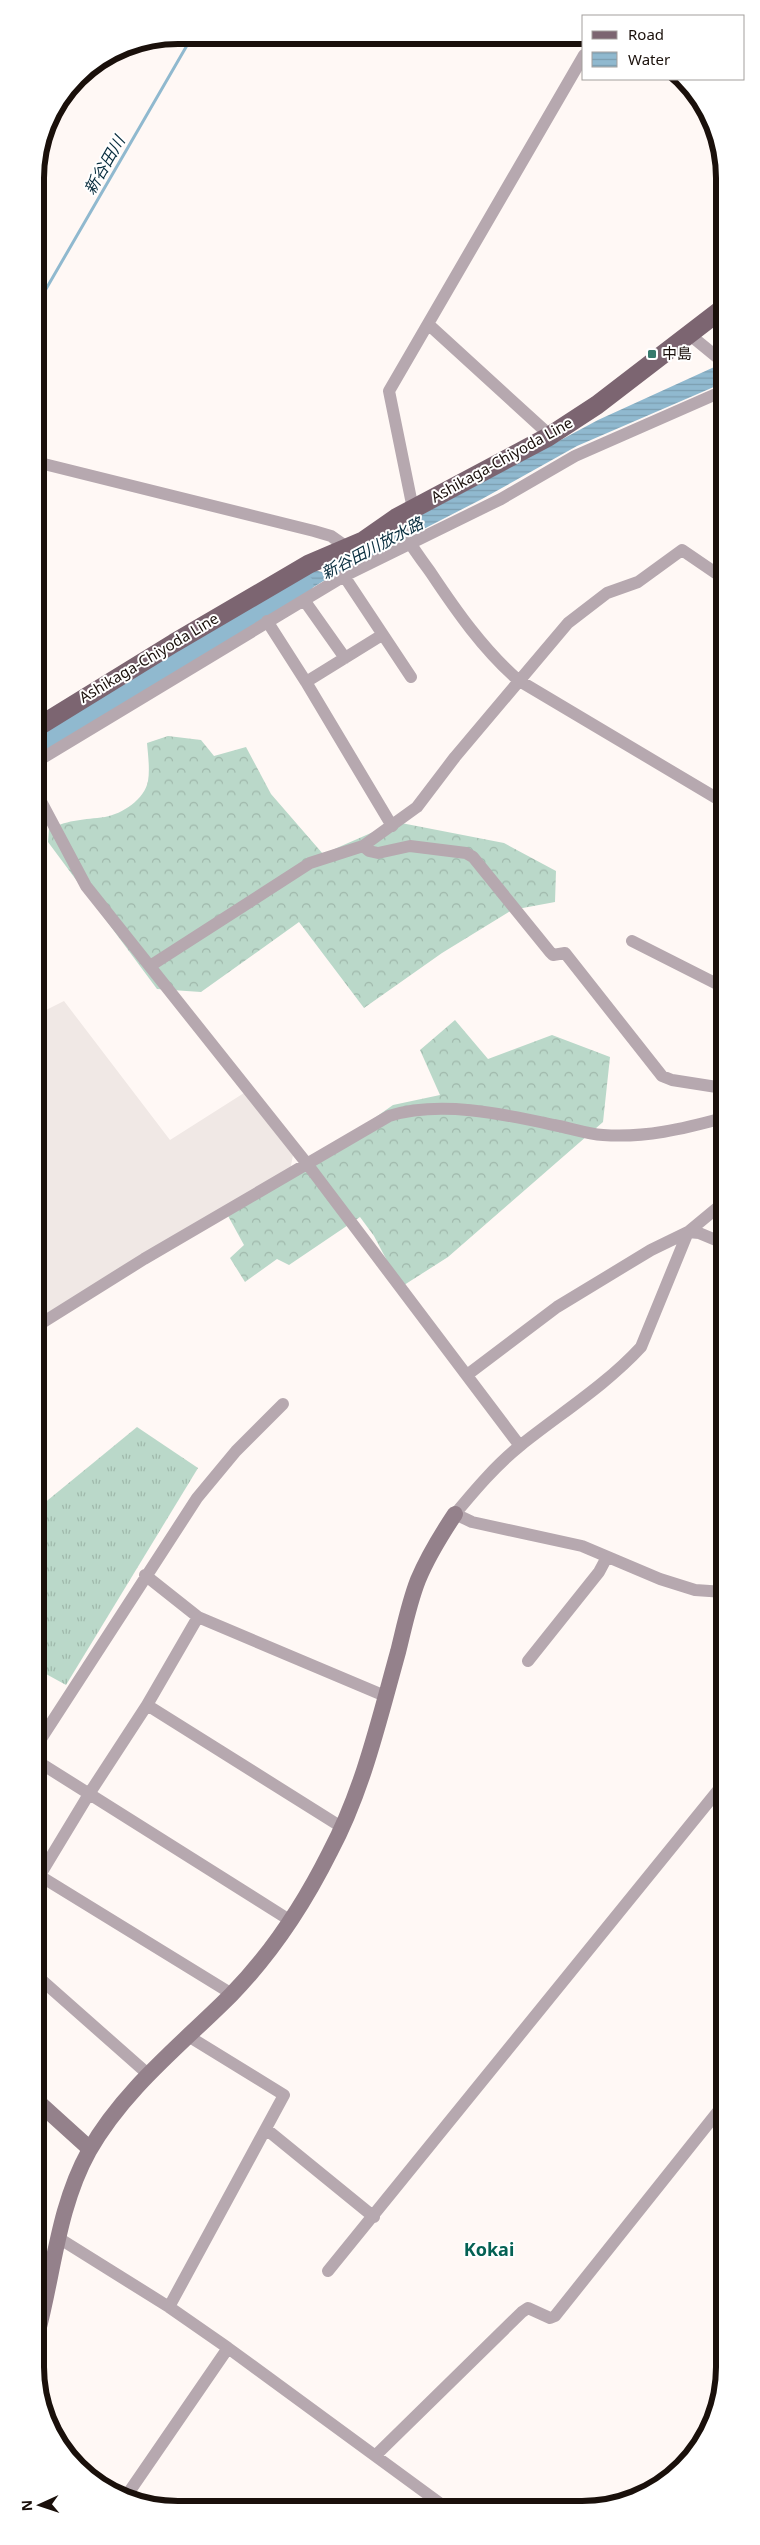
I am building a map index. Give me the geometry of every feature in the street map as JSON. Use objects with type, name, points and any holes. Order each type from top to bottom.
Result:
[{"type":"main road","name":"Ashikaga-Chiyoda Line","points":[[44,723],[165,648],[309,564],[363,541],[413,509],[548,437],[597,405],[716,315]]},
{"type":"street","points":[[413,509],[389,391],[582,58]]},
{"type":"street","points":[[428,324],[542,429],[548,437]]},
{"type":"street","points":[[690,335],[716,355]]},
{"type":"street","points":[[44,757],[267,621],[408,541],[501,499],[575,456],[716,394]]},
{"type":"street","points":[[44,464],[314,531],[331,536],[348,548]]},
{"type":"street","points":[[397,521],[408,541],[468,628],[496,660],[518,680],[716,798]]},
{"type":"street","points":[[150,966],[310,863],[363,846],[416,807],[518,680],[580,611],[607,593],[638,582],[682,550],[716,573]]},
{"type":"street","points":[[344,576],[382,636],[411,677]]},
{"type":"street","points":[[304,600],[345,658]]},
{"type":"street","points":[[267,621],[306,682],[392,826]]},
{"type":"street","points":[[306,682],[382,636]]},
{"type":"street","points":[[44,807],[86,886],[308,1165],[520,1446]]},
{"type":"street","points":[[363,846],[369,851],[378,853],[410,846],[466,853],[473,857],[550,952],[553,954],[564,952],[662,1076],[672,1080],[716,1087]]},
{"type":"street","points":[[632,942],[716,984]]},
{"type":"street","points":[[44,1321],[144,1259],[389,1116],[410,1109],[448,1108],[552,1124],[601,1135],[650,1134],[675,1131],[716,1120]]},
{"type":"street","points":[[467,1376],[557,1307],[651,1250],[688,1232],[716,1209]]},
{"type":"street","points":[[688,1232],[699,1233],[716,1240]]},
{"type":"street","points":[[44,2268],[57,2237],[72,2189],[90,2149],[126,2100],[232,1994],[262,1961],[291,1921],[343,1828],[368,1760],[418,1580],[433,1549],[455,1514],[488,1476],[520,1446],[588,1394],[629,1360],[641,1347],[688,1232]]},
{"type":"street","points":[[44,1734],[145,1575],[197,1498],[236,1451],[283,1404]]},
{"type":"street","points":[[455,1514],[472,1522],[582,1546],[660,1579],[694,1590],[716,1591]]},
{"type":"street","points":[[528,1661],[599,1572],[607,1556]]},
{"type":"street","points":[[145,1575],[198,1617],[386,1696]]},
{"type":"street","points":[[44,1868],[89,1794],[147,1705],[198,1617]]},
{"type":"street","points":[[147,1705],[343,1828]]},
{"type":"street","points":[[44,1765],[291,1921]]},
{"type":"street","points":[[328,2271],[374,2217],[716,1793]]},
{"type":"street","points":[[44,1882],[232,1994]]},
{"type":"street","points":[[44,1982],[149,2075]]},
{"type":"street","points":[[169,2307],[284,2095],[188,2036]]},
{"type":"street","points":[[44,2107],[90,2149]]},
{"type":"street","points":[[376,2455],[522,2312],[528,2308],[550,2318],[555,2316],[716,2114]]},
{"type":"street","points":[[266,2129],[374,2217]]},
{"type":"street","points":[[57,2237],[169,2307],[437,2501]]},
{"type":"street","points":[[129,2492],[228,2348]]},
{"type":"shaded area","points":[[64,1001],[170,1140],[244,1093],[293,1155],[290,1171],[44,1317],[44,1011]]},
{"type":"green space","points":[[168,736],[201,740],[214,756],[246,747],[271,794],[323,854],[396,822],[504,843],[556,871],[555,902],[512,910],[442,953],[364,1008],[299,922],[201,992],[157,989],[48,842],[49,829],[83,819],[112,815],[138,800],[148,781],[147,743]]},
{"type":"green space","points":[[455,1020],[488,1059],[552,1035],[610,1057],[603,1122],[448,1257],[401,1287],[374,1236],[360,1217],[289,1265],[277,1259],[245,1282],[230,1258],[244,1245],[227,1214],[295,1174],[393,1105],[440,1095],[420,1050]]},
{"type":"green space","points":[[137,1427],[198,1468],[66,1685],[44,1673],[44,1503]]},
{"type":"water","points":[[716,366],[716,386],[577,446],[482,499],[330,577],[286,604],[280,589],[314,570],[322,572],[382,544],[406,523],[598,420]]},
{"type":"waterway","name":"新谷田川","points":[[44,292],[188,44]]},
{"type":"waterway","name":"新谷田川放水路","points":[[44,742],[304,584]]},
{"type":"place","name":"中島","points":[[652,354]]},
{"type":"district","name":"Kokai","points":[[489,2250]]}]
